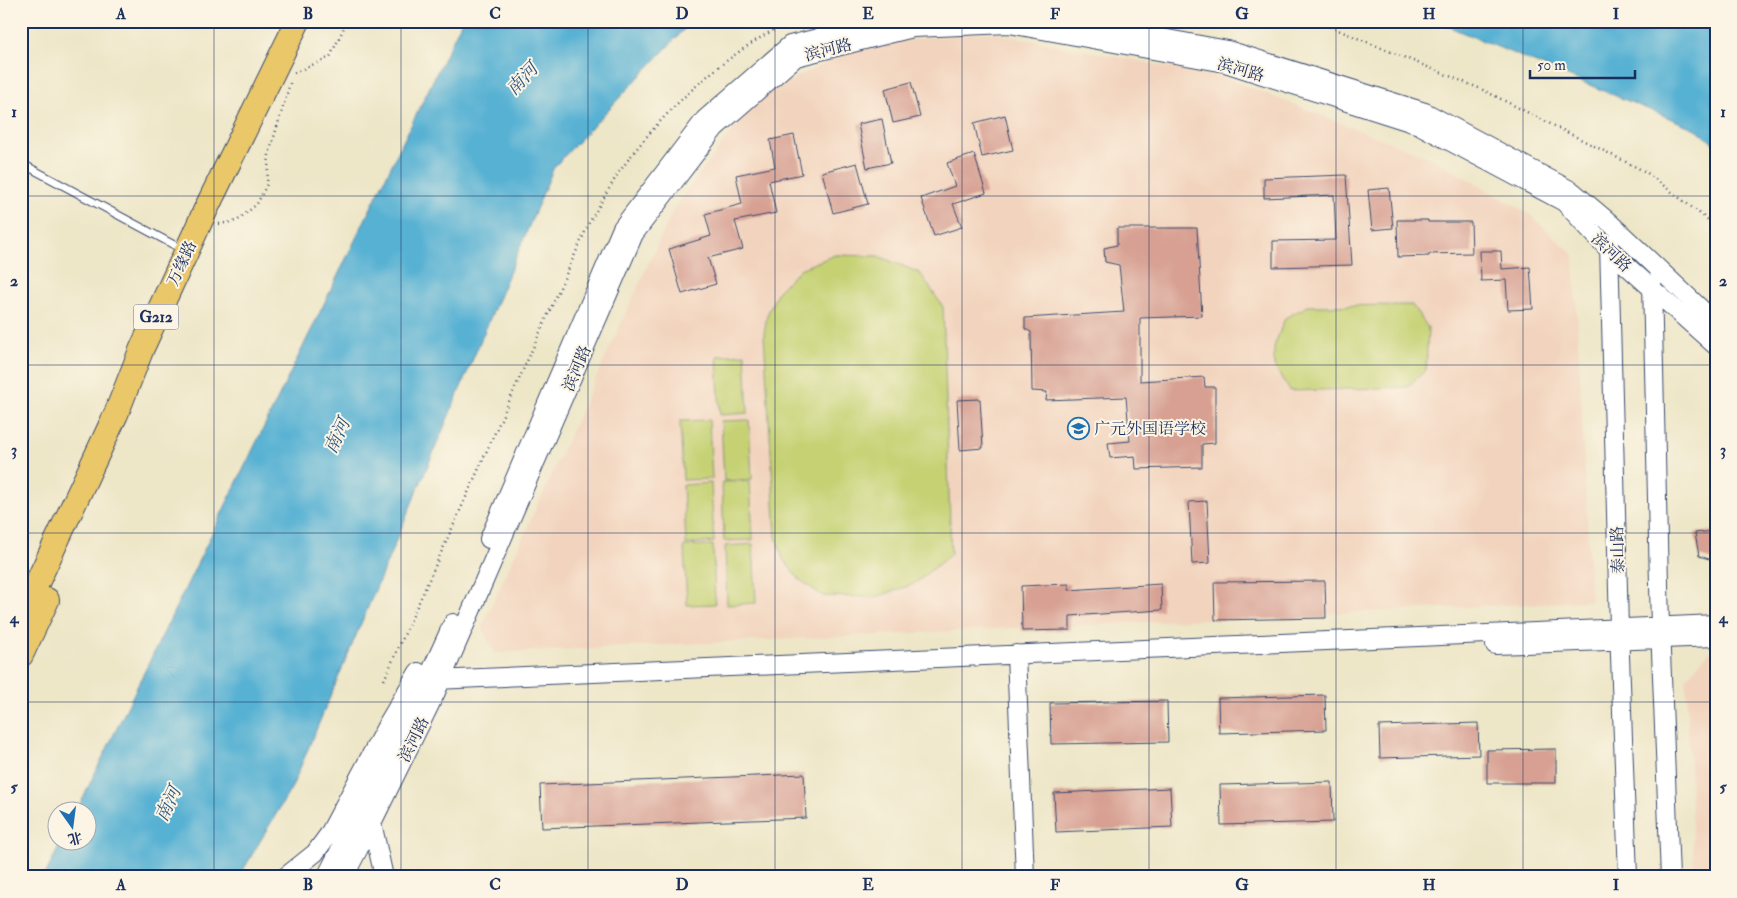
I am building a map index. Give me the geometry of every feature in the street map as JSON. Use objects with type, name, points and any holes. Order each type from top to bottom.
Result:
[{"type":"highway","name":"万缘路","points":[[21,596],[107,413],[132,344],[176,246],[286,21]]},
{"type":"highway","name":"万缘路","points":[[21,617],[116,414],[142,348],[197,227],[298,21]]},
{"type":"highway","points":[[21,654],[96,492],[116,414]]},
{"type":"street","name":"滨河路","points":[[344,877],[372,824],[451,629],[622,228],[705,119],[790,45],[886,21]]},
{"type":"street","name":"滨河路","points":[[1070,21],[1228,50],[1424,112],[1572,191],[1610,223],[1716,323]]},
{"type":"street","name":"滨河路","points":[[326,877],[428,685],[634,234],[715,128],[796,57],[913,28],[1009,24],[1225,63],[1419,124],[1564,202],[1609,250],[1716,346]]},
{"type":"street","name":"泰山路","points":[[1610,223],[1609,250],[1628,877]]},
{"type":"street","points":[[1651,263],[1660,633],[1670,877]]},
{"type":"street","points":[[1660,633],[1716,624]]},
{"type":"street","points":[[285,877],[315,853],[329,834],[388,723],[428,685],[1620,634],[1660,633],[1716,637]]},
{"type":"street","points":[[1016,659],[1025,877]]},
{"type":"street","points":[[372,824],[384,877]]},
{"type":"lane","points":[[21,163],[176,246]]},
{"type":"path","points":[[197,227],[238,221],[257,204],[267,184],[269,154],[293,73],[330,57],[347,21]]},
{"type":"path","points":[[384,680],[589,223],[616,177],[649,135],[709,73],[777,28],[791,21]]},
{"type":"path","points":[[1316,21],[1481,89],[1646,172],[1716,226]]},
{"type":"shaded area","name":"广元外国语学校","points":[[988,32],[1223,77],[1433,159],[1529,214],[1574,255],[1591,601],[494,653],[482,626],[675,206],[759,96],[864,44]]},
{"type":"shaded area","points":[[1709,652],[1716,652],[1716,877],[1694,877],[1686,678]]},
{"type":"green space","points":[[835,255],[878,256],[920,273],[943,307],[951,554],[914,584],[876,597],[823,596],[799,579],[783,559],[776,537],[764,334],[767,315],[778,291],[800,269]]},
{"type":"green space","points":[[1412,305],[1428,328],[1426,370],[1407,387],[1290,391],[1274,366],[1274,347],[1285,318],[1308,306]]},
{"type":"green space","points":[[745,354],[748,413],[720,415],[717,356]]},
{"type":"green space","points":[[709,420],[712,479],[683,480],[680,421]]},
{"type":"green space","points":[[749,420],[752,479],[724,481],[721,421]]},
{"type":"green space","points":[[750,481],[753,540],[724,541],[722,482]]},
{"type":"green space","points":[[711,483],[714,542],[686,544],[683,485]]},
{"type":"green space","points":[[753,544],[756,603],[727,605],[725,546]]},
{"type":"green space","points":[[713,545],[715,604],[687,605],[684,546]]},
{"type":"water","name":"南河","points":[[462,21],[692,21],[554,167],[292,787],[239,877],[44,877],[58,850],[98,850],[98,800],[82,800]]},
{"type":"water","points":[[1435,21],[1716,21],[1716,146],[1698,130]]},
{"type":"building","points":[[911,82],[920,117],[893,123],[885,89]]},
{"type":"building","points":[[1005,115],[1013,150],[982,157],[974,123]]},
{"type":"building","points":[[882,119],[891,163],[867,168],[858,124]]},
{"type":"building","points":[[794,135],[802,174],[769,181],[776,213],[735,221],[743,249],[708,258],[716,284],[682,294],[669,249],[711,236],[705,214],[742,204],[736,175],[775,167],[770,140]]},
{"type":"building","points":[[974,154],[986,193],[953,204],[962,227],[934,236],[921,198],[955,186],[947,163]]},
{"type":"building","points":[[857,163],[868,204],[833,213],[822,172]]},
{"type":"building","points":[[1346,175],[1352,265],[1273,267],[1273,241],[1336,240],[1334,195],[1264,198],[1264,178]]},
{"type":"building","points":[[1389,188],[1393,228],[1372,230],[1368,190]]},
{"type":"building","points":[[1397,220],[1471,222],[1472,253],[1398,257]]},
{"type":"building","points":[[1117,228],[1197,228],[1202,316],[1140,318],[1140,381],[1204,377],[1205,387],[1215,387],[1215,443],[1202,444],[1202,467],[1136,469],[1135,456],[1110,458],[1108,443],[1130,441],[1126,397],[1046,400],[1047,392],[1032,391],[1031,332],[1025,329],[1025,318],[1124,312],[1119,265],[1105,262],[1104,248],[1117,245]]},
{"type":"building","points":[[1480,251],[1501,251],[1502,269],[1530,267],[1533,309],[1508,310],[1506,280],[1481,281]]},
{"type":"building","points":[[980,399],[983,448],[960,450],[957,400]]},
{"type":"building","points":[[1207,501],[1210,563],[1192,564],[1189,502]]},
{"type":"building","points":[[1714,531],[1716,561],[1699,556],[1695,533]]},
{"type":"building","points":[[1325,581],[1326,618],[1215,620],[1214,582]]},
{"type":"building","points":[[1069,584],[1069,590],[1161,584],[1162,610],[1070,616],[1070,630],[1022,631],[1021,586]]},
{"type":"building","points":[[1325,695],[1326,730],[1219,733],[1218,698]]},
{"type":"building","points":[[1167,701],[1168,742],[1051,744],[1050,703]]},
{"type":"building","points":[[1478,723],[1479,755],[1380,758],[1379,726]]},
{"type":"building","points":[[1556,749],[1556,783],[1487,783],[1487,750]]},
{"type":"building","points":[[804,774],[806,818],[542,828],[540,785]]},
{"type":"building","points":[[1332,782],[1333,822],[1221,825],[1220,785]]},
{"type":"building","points":[[1170,788],[1172,827],[1056,832],[1054,793]]},
{"type":"place","name":"广元外国语学校","points":[[1078,428]]}]
